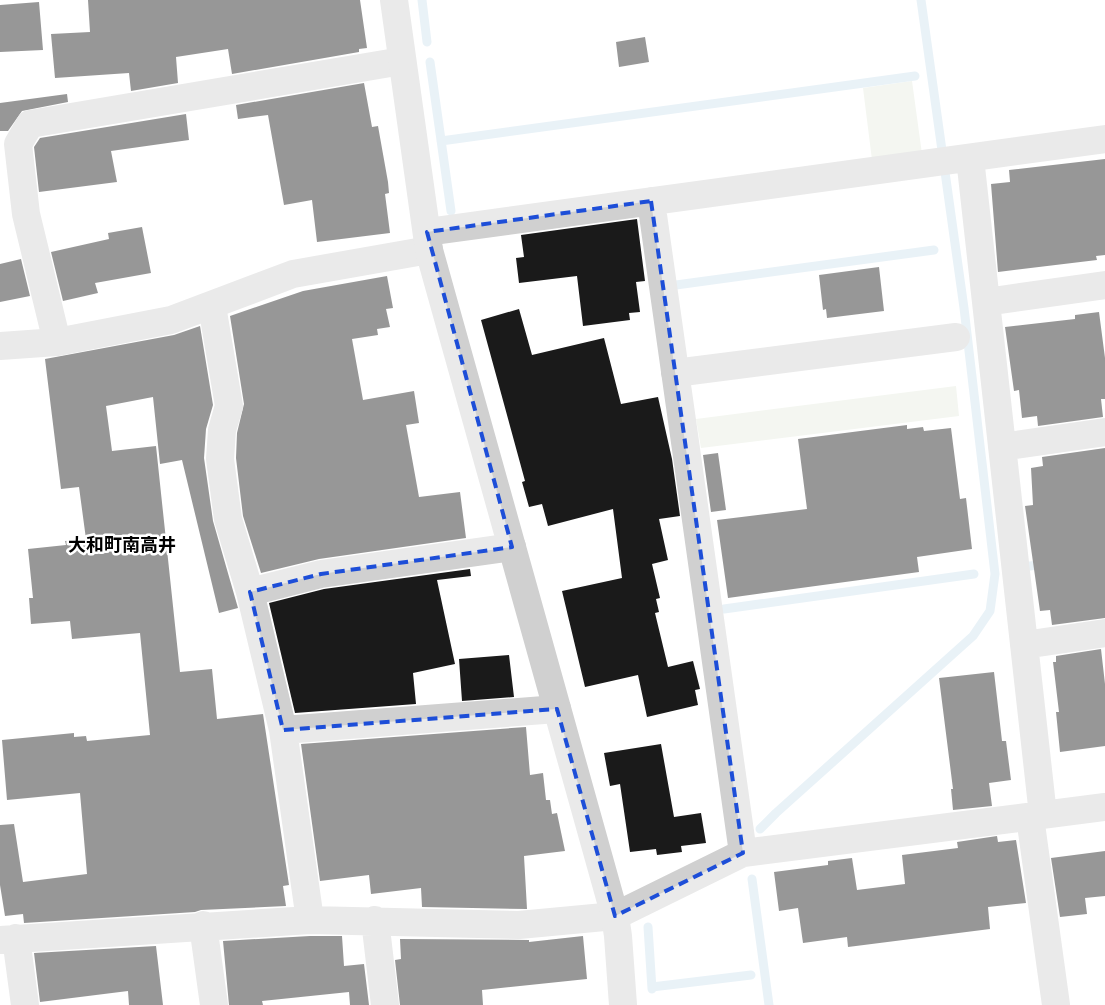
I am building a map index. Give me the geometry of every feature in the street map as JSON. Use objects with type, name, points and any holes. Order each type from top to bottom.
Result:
[{"type":"street","points":[[394,0],[428,241],[615,916],[624,1005]]},
{"type":"street","points":[[57,342],[9,144],[30,124],[402,61]]},
{"type":"street","points":[[0,346],[57,342],[171,320],[293,274],[428,241],[652,201],[1105,139]]},
{"type":"street","points":[[952,160],[986,302],[1024,645],[1036,816],[1056,1005]]},
{"type":"street","points":[[652,201],[743,853]]},
{"type":"street","points":[[986,302],[1105,285]]},
{"type":"street","points":[[212,306],[229,406],[222,430],[220,459],[228,519],[250,592],[283,730],[310,920]]},
{"type":"street","points":[[675,373],[956,338]]},
{"type":"street","points":[[1002,447],[1105,432]]},
{"type":"street","points":[[250,592],[321,574],[512,547]]},
{"type":"street","points":[[1024,645],[1105,633]]},
{"type":"street","points":[[283,730],[558,709]]},
{"type":"street","points":[[25,1005],[8,939],[203,925],[310,920],[375,920],[519,925],[615,916],[743,853],[1105,806]]},
{"type":"street","points":[[375,920],[384,1005]]},
{"type":"street","points":[[203,925],[214,1005]]},
{"type":"highlighted area","points":[[651,201],[743,853],[615,916],[557,709],[283,730],[250,592],[321,574],[512,547],[427,232]]},
{"type":"shaded area","points":[[912,81],[922,154],[872,160],[863,88]]},
{"type":"shaded area","points":[[956,386],[959,416],[701,448],[696,419]]},
{"type":"building","points":[[88,0],[360,0],[367,48],[359,49],[359,52],[232,74],[228,49],[176,57],[178,83],[131,91],[129,73],[55,78],[51,34],[90,32]]},
{"type":"building","points":[[39,2],[43,50],[0,52],[0,5]]},
{"type":"building","points":[[645,37],[649,62],[619,67],[616,42]]},
{"type":"building","points":[[364,83],[372,127],[378,126],[388,182],[389,193],[385,194],[390,233],[317,242],[312,200],[284,205],[268,115],[238,119],[236,105]]},
{"type":"building","points":[[67,94],[68,102],[22,111],[8,131],[0,131],[0,103]]},
{"type":"building","points":[[186,114],[189,140],[111,151],[117,182],[39,192],[34,147],[40,138]]},
{"type":"building","points":[[1105,159],[1105,255],[1096,256],[1097,260],[998,272],[991,184],[1010,182],[1009,170]]},
{"type":"building","points":[[637,219],[645,281],[636,282],[640,312],[629,313],[630,320],[583,326],[577,276],[519,283],[516,258],[524,257],[521,235]]},
{"type":"building","points":[[142,227],[151,273],[95,283],[98,293],[63,301],[51,252],[109,239],[108,233]]},
{"type":"building","points":[[21,259],[30,296],[0,302],[0,264]]},
{"type":"building","points":[[879,267],[884,311],[827,318],[826,309],[823,310],[819,275]]},
{"type":"building","points":[[387,276],[393,308],[386,309],[390,327],[377,329],[378,335],[352,339],[363,400],[414,391],[419,423],[406,425],[419,497],[460,492],[466,538],[319,559],[261,573],[243,516],[236,458],[237,433],[244,404],[230,316],[303,291]]},
{"type":"building","points":[[519,309],[532,355],[604,338],[621,404],[658,397],[672,459],[680,516],[659,519],[668,560],[652,564],[660,598],[656,599],[659,612],[655,613],[668,667],[693,661],[700,689],[695,690],[698,705],[647,717],[638,675],[585,687],[562,591],[622,578],[613,509],[548,526],[542,504],[529,507],[522,482],[525,481],[481,320]]},
{"type":"building","points":[[1099,312],[1105,358],[1105,399],[1101,399],[1103,417],[1038,426],[1037,416],[1022,418],[1019,390],[1014,391],[1005,327],[1075,319],[1075,315]]},
{"type":"building","points":[[200,326],[213,405],[206,429],[204,458],[213,521],[238,608],[219,613],[182,460],[160,464],[153,397],[106,406],[112,451],[156,446],[180,672],[212,669],[217,719],[263,714],[289,885],[283,886],[286,906],[201,910],[195,912],[24,923],[23,914],[5,916],[0,885],[0,825],[14,824],[23,882],[87,874],[80,793],[7,800],[2,740],[74,733],[74,737],[86,736],[87,741],[150,735],[140,633],[72,639],[70,621],[31,624],[29,598],[33,598],[28,549],[66,545],[65,541],[86,539],[79,487],[61,489],[45,359],[174,335]]},
{"type":"building","points":[[907,425],[907,429],[923,427],[924,431],[951,428],[960,499],[966,498],[972,549],[917,557],[919,572],[728,598],[717,520],[807,509],[798,439]]},
{"type":"building","points":[[1105,448],[1105,618],[1052,625],[1050,610],[1040,611],[1025,506],[1033,505],[1031,468],[1043,466],[1042,457]]},
{"type":"building","points":[[718,453],[726,510],[711,512],[703,455]]},
{"type":"building","points":[[470,569],[471,576],[437,580],[455,664],[413,673],[416,704],[295,713],[269,603],[324,589]]},
{"type":"building","points":[[1101,649],[1105,684],[1105,746],[1060,752],[1056,712],[1059,712],[1053,662],[1056,662],[1056,656]]},
{"type":"building","points":[[509,655],[514,697],[462,701],[459,659]]},
{"type":"building","points":[[994,672],[1002,741],[1006,741],[1011,780],[989,783],[992,806],[953,810],[951,789],[953,789],[939,678]]},
{"type":"building","points":[[526,727],[530,775],[543,773],[546,800],[550,800],[552,814],[557,813],[565,851],[524,856],[527,909],[422,907],[421,888],[371,894],[369,875],[320,881],[301,744]]},
{"type":"building","points":[[661,744],[674,817],[701,813],[706,843],[681,846],[682,852],[657,855],[656,849],[630,852],[620,784],[610,786],[604,753]]},
{"type":"building","points":[[997,836],[998,842],[1016,840],[1026,903],[988,907],[990,929],[848,947],[847,937],[803,943],[798,908],[779,911],[774,872],[828,865],[828,861],[852,858],[857,890],[905,884],[902,855],[958,848],[957,842]]},
{"type":"building","points":[[1105,851],[1105,896],[1085,898],[1087,914],[1060,917],[1051,858]]},
{"type":"building","points":[[342,936],[344,966],[364,964],[369,1005],[350,1005],[349,992],[262,1001],[263,1005],[229,1005],[223,941]]},
{"type":"building","points":[[583,936],[587,979],[482,990],[483,1005],[400,1005],[395,960],[401,959],[400,939],[529,940],[529,942]]},
{"type":"building","points":[[156,946],[163,1005],[129,1005],[128,991],[40,1002],[34,953]]},
{"type":"waterway","points":[[422,0],[427,42]]},
{"type":"waterway","points":[[760,829],[973,636],[990,611],[995,574],[964,308],[921,0]]},
{"type":"waterway","points":[[430,62],[451,211]]},
{"type":"waterway","points":[[441,141],[915,76]]},
{"type":"waterway","points":[[676,285],[934,250]]},
{"type":"waterway","points":[[1030,566],[1045,564]]},
{"type":"waterway","points":[[724,609],[974,574]]},
{"type":"waterway","points":[[752,879],[769,1005]]},
{"type":"waterway","points":[[648,927],[652,989]]},
{"type":"waterway","points":[[652,987],[751,975]]},
{"type":"district","name":"大和町南高井","points":[[122,545]]}]
